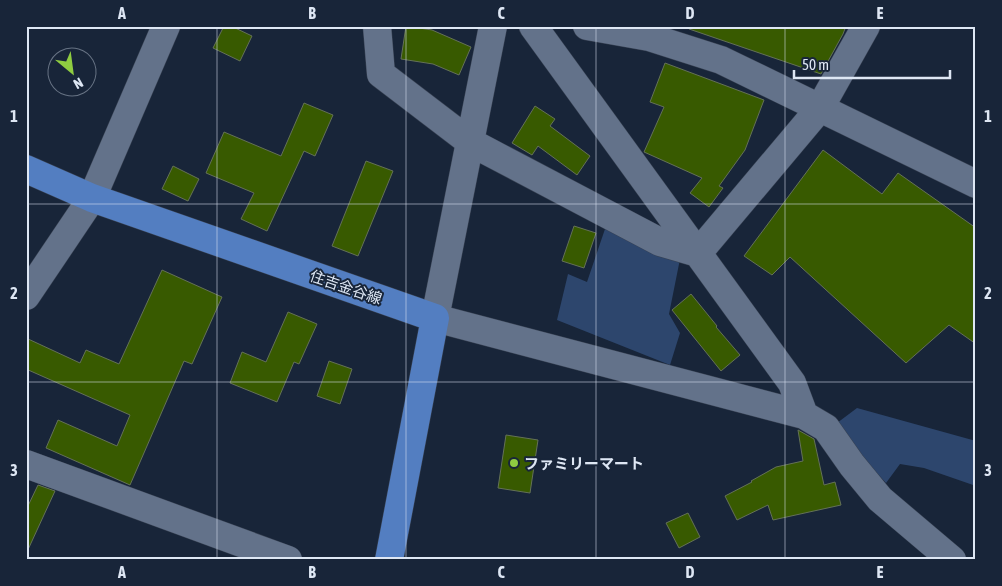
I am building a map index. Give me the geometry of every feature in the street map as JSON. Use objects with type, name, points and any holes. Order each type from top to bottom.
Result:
[{"type":"main road","name":"住吉金谷線","points":[[26,169],[92,198],[435,318]]},
{"type":"main road","points":[[389,560],[435,318]]},
{"type":"street","points":[[26,296],[92,198],[166,26]]},
{"type":"street","points":[[377,26],[381,74],[470,142],[660,242],[698,253]]},
{"type":"street","points":[[493,26],[435,318],[804,415],[826,428],[852,465],[880,499],[952,560]]},
{"type":"street","points":[[533,26],[792,383],[804,415]]},
{"type":"street","points":[[586,26],[649,37],[721,60],[976,184]]},
{"type":"street","points":[[698,253],[820,108],[866,26]]},
{"type":"street","points":[[26,464],[288,560]]},
{"type":"shaded area","points":[[605,229],[680,259],[669,314],[680,333],[670,365],[557,320],[568,274],[587,282]]},
{"type":"shaded area","points":[[857,408],[976,441],[976,486],[924,468],[900,464],[886,483],[833,426]]},
{"type":"building","points":[[224,26],[231,26],[252,36],[240,61],[213,48]]},
{"type":"building","points":[[406,26],[432,30],[471,47],[459,75],[433,64],[401,59]]},
{"type":"building","points":[[689,26],[846,26],[821,74],[689,29]]},
{"type":"building","points":[[665,63],[764,100],[745,150],[719,186],[723,188],[709,207],[690,193],[702,178],[644,152],[664,107],[650,102]]},
{"type":"building","points":[[304,103],[333,115],[315,156],[304,151],[267,231],[241,219],[254,193],[206,173],[224,132],[281,156]]},
{"type":"building","points":[[535,106],[555,119],[550,126],[590,156],[577,175],[538,146],[532,155],[512,143]]},
{"type":"building","points":[[823,150],[882,194],[898,173],[976,228],[976,344],[949,325],[906,363],[790,257],[772,275],[744,256]]},
{"type":"building","points":[[366,161],[393,171],[358,256],[332,246]]},
{"type":"building","points":[[173,166],[199,179],[188,201],[162,189]]},
{"type":"building","points":[[574,226],[596,233],[584,268],[562,261]]},
{"type":"building","points":[[162,270],[222,297],[192,364],[184,361],[130,485],[46,448],[58,420],[117,446],[130,415],[26,369],[26,338],[80,363],[86,350],[119,364]]},
{"type":"building","points":[[691,294],[740,355],[721,371],[672,310]]},
{"type":"building","points":[[288,312],[317,324],[299,364],[294,362],[277,402],[230,383],[242,352],[266,362]]},
{"type":"building","points":[[329,361],[352,369],[340,404],[317,396]]},
{"type":"building","points":[[798,430],[814,439],[824,485],[835,482],[841,505],[773,520],[768,505],[737,520],[725,496],[776,467],[803,461]]},
{"type":"building","points":[[506,435],[538,440],[530,493],[498,488]]},
{"type":"building","points":[[38,485],[55,491],[26,554],[26,510]]},
{"type":"building","points":[[688,513],[700,537],[679,548],[666,523]]},
{"type":"place","name":"ファミリーマート","points":[[514,463]]}]
